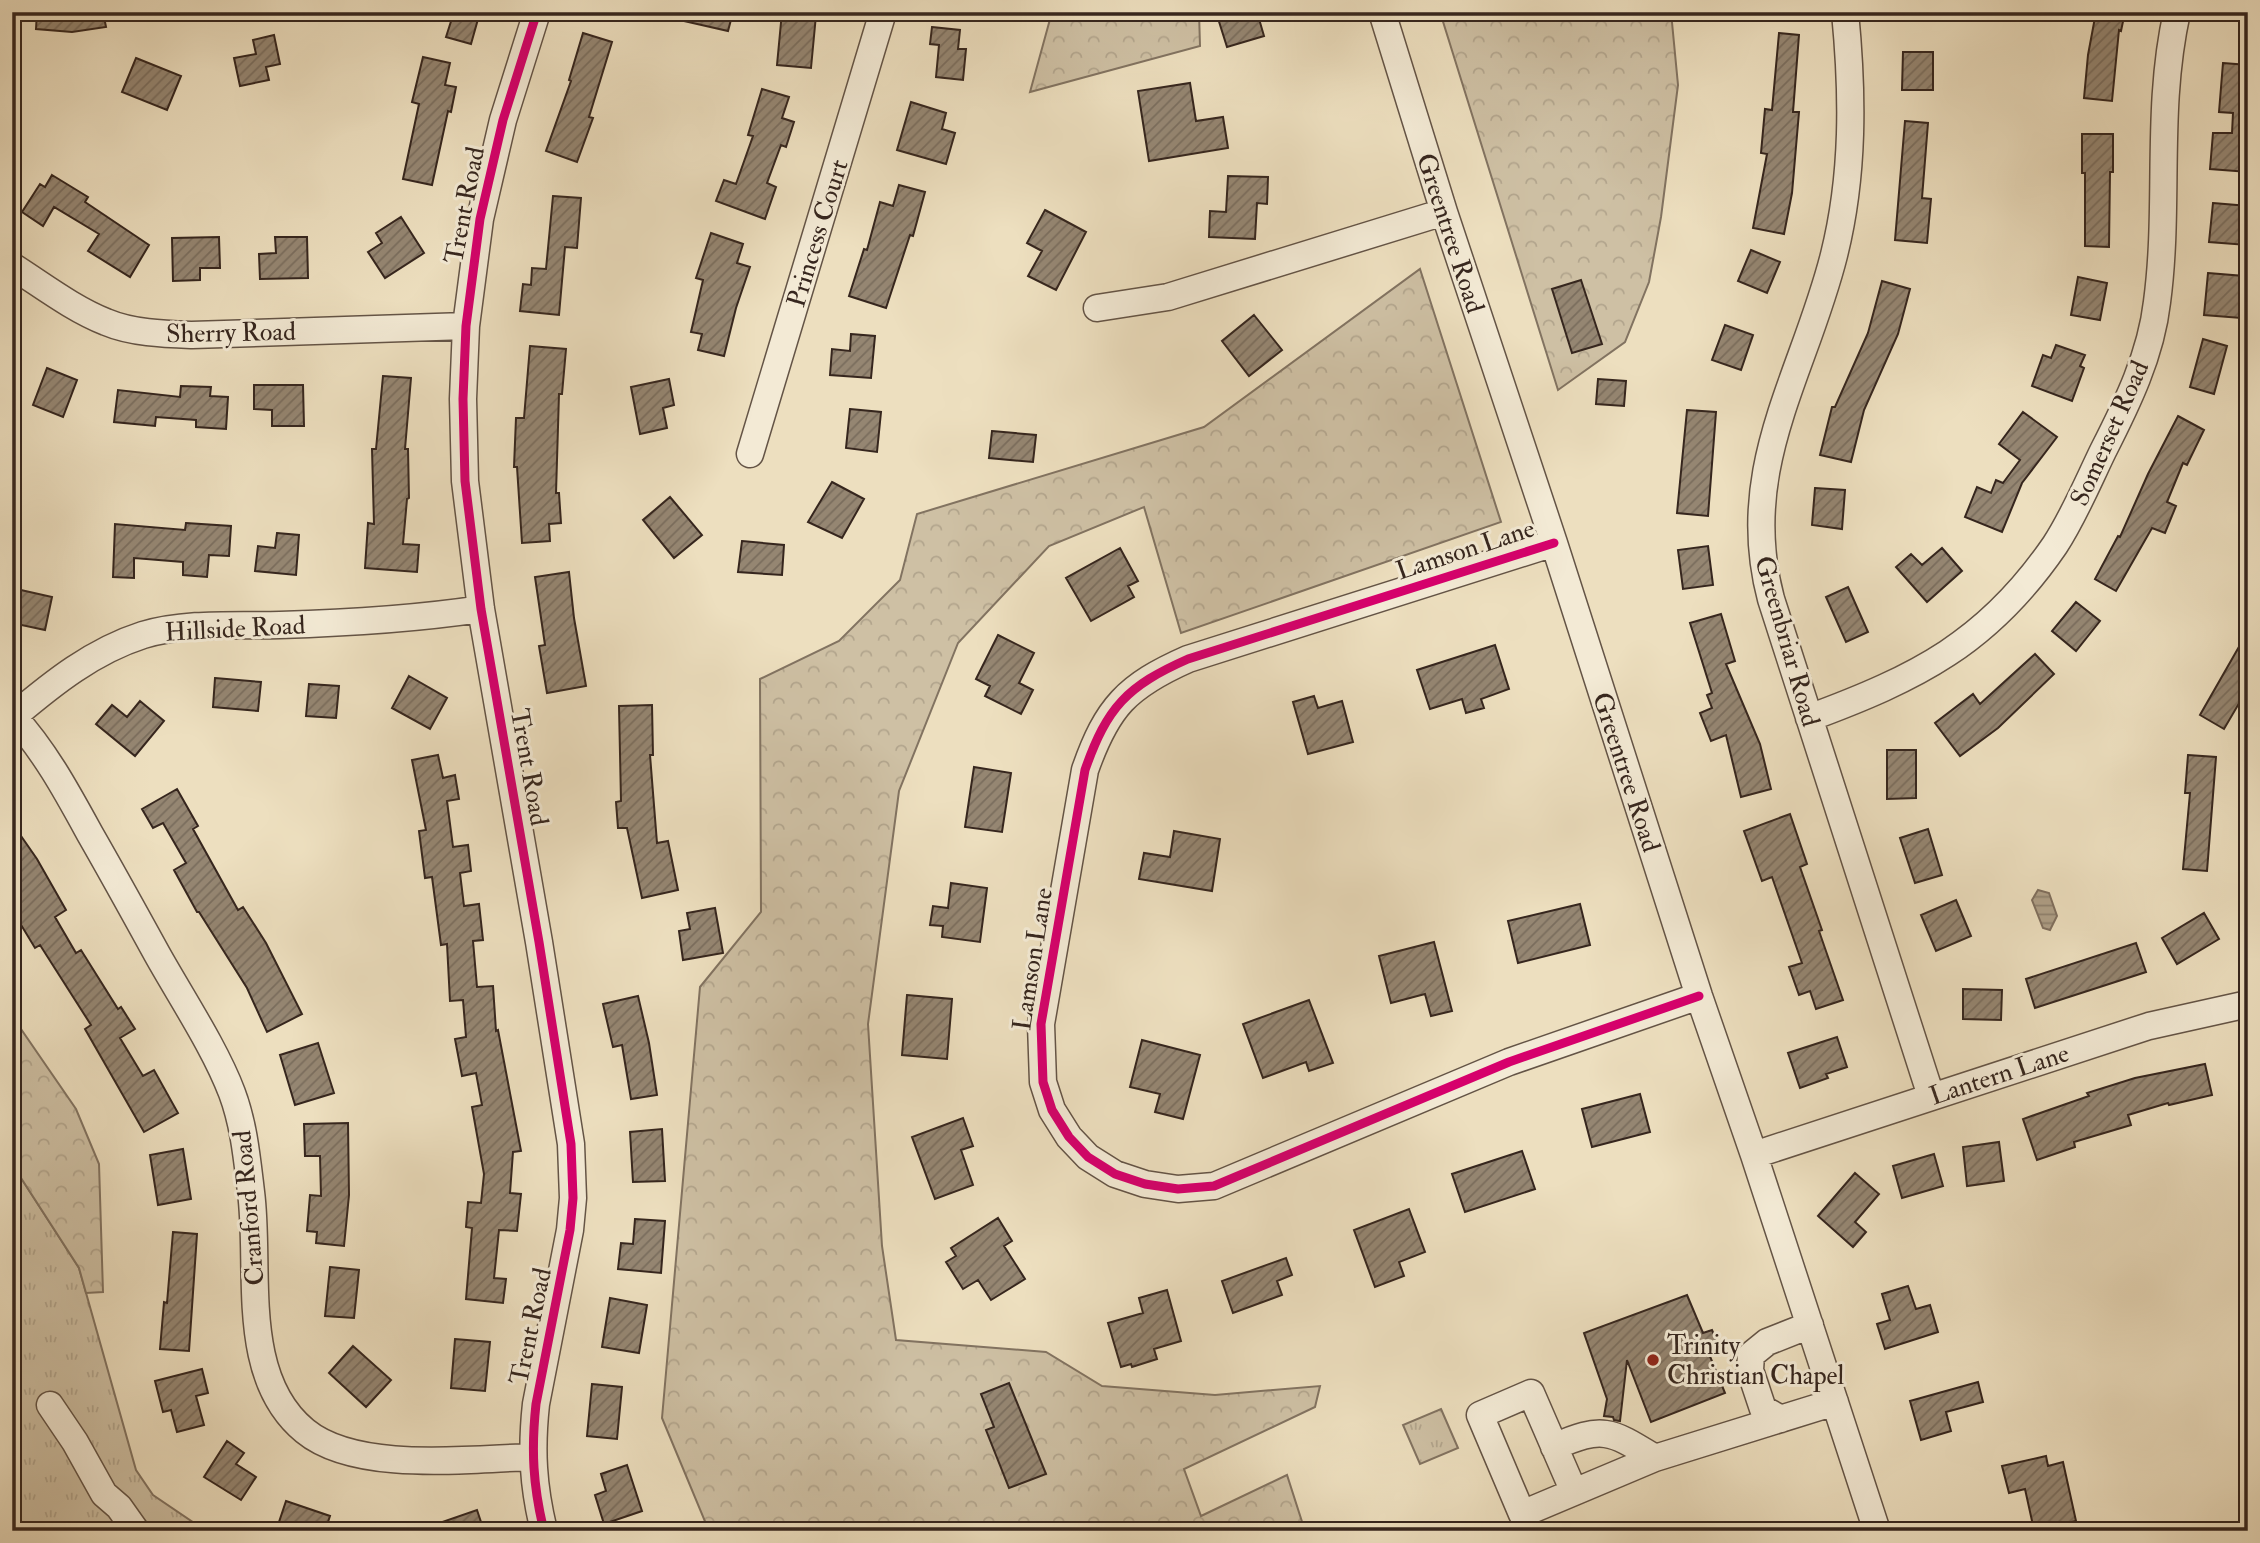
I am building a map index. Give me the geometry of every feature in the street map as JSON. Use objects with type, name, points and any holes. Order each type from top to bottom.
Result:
[{"type":"street","name":"Trent Road","points":[[537,12],[503,120],[480,219],[466,326],[463,399],[465,481],[481,609],[571,1144],[573,1198],[570,1230],[536,1404],[532,1457],[544,1531]]},
{"type":"street","name":"Princess Court","points":[[750,454],[883,12]]},
{"type":"street","name":"Greentree Road","points":[[1382,12],[1444,212],[1554,543],[1699,996],[1877,1531]]},
{"type":"street","name":"Greenbriar Road","points":[[1845,12],[1850,65],[1851,128],[1842,218],[1818,311],[1776,423],[1766,468],[1761,521],[1764,572],[1931,1096]]},
{"type":"street","name":"Somerset Road","points":[[1809,718],[1913,676],[1977,633],[2023,588],[2067,524],[2130,395],[2153,328],[2161,262],[2165,82],[2177,12]]},
{"type":"street","points":[[1097,308],[1168,297],[1444,212]]},
{"type":"street","name":"Sherry Road","points":[[12,266],[107,323],[152,332],[192,335],[466,326]]},
{"type":"street","name":"Lamson Lane","points":[[1554,543],[1188,659],[1154,674],[1128,694],[1108,717],[1094,743],[1085,770],[1041,1024],[1043,1082],[1052,1110],[1069,1137],[1088,1157],[1115,1174],[1145,1184],[1178,1189],[1214,1186],[1509,1062],[1699,996]]},
{"type":"street","name":"Hillside Road","points":[[13,716],[56,681],[104,650],[146,634],[195,628],[380,621],[481,609]]},
{"type":"street","name":"Cranford Road","points":[[13,716],[52,766],[232,1092],[247,1153],[254,1210],[258,1343],[264,1372],[276,1397],[306,1432],[324,1442],[369,1458],[398,1460],[532,1457]]},
{"type":"street","name":"Lantern Lane","points":[[1754,1155],[2149,1026],[2248,1004]]},
{"type":"street","points":[[1781,1419],[1763,1409],[1750,1370],[1751,1355],[1767,1342],[1810,1325]]},
{"type":"street","points":[[1574,1492],[1531,1393],[1480,1415],[1522,1514],[1655,1458],[1835,1402]]},
{"type":"street","points":[[50,1405],[75,1442],[104,1494],[119,1507],[136,1531]]},
{"type":"street","points":[[1554,1447],[1581,1435],[1599,1432],[1617,1436],[1655,1458]]},
{"type":"green space","points":[[1052,12],[1199,12],[1200,46],[1030,92]]},
{"type":"green space","points":[[1440,12],[1671,12],[1678,85],[1661,217],[1649,282],[1625,342],[1558,390]]},
{"type":"green space","points":[[1420,269],[1501,522],[1181,633],[1144,507],[1049,546],[958,643],[899,791],[868,1024],[882,1246],[896,1340],[1046,1352],[1102,1386],[1215,1395],[1320,1386],[1315,1407],[1184,1469],[1201,1516],[1287,1475],[1305,1531],[709,1531],[662,1418],[700,987],[761,912],[760,679],[839,641],[900,580],[917,514],[1204,427]]},
{"type":"green space","points":[[12,1016],[76,1109],[99,1164],[103,1292],[86,1293],[79,1268],[12,1164]]},
{"type":"green space","points":[[12,1164],[79,1268],[136,1470],[153,1495],[206,1531],[12,1531]]},
{"type":"green space","points":[[1441,1409],[1458,1448],[1420,1464],[1403,1425]]},
{"type":"shaded area","points":[[2038,890],[2049,893],[2057,916],[2050,930],[2043,928],[2032,900]]},
{"type":"building","points":[[37,12],[103,12],[106,27],[72,32],[36,29]]},
{"type":"building","points":[[454,12],[480,12],[471,44],[446,37]]},
{"type":"building","points":[[676,12],[733,12],[728,31],[675,19]]},
{"type":"building","points":[[782,12],[816,15],[811,68],[777,65]]},
{"type":"building","points":[[1216,12],[1257,12],[1264,36],[1227,47]]},
{"type":"building","points":[[2096,12],[2125,12],[2121,31],[2119,30],[2112,101],[2084,98]]},
{"type":"building","points":[[932,27],[960,30],[958,49],[966,49],[963,80],[936,77],[939,45],[930,44]]},
{"type":"building","points":[[583,33],[612,42],[589,117],[593,118],[577,162],[546,151],[571,81],[569,80]]},
{"type":"building","points":[[1779,33],[1799,35],[1793,112],[1799,112],[1792,193],[1784,234],[1753,228],[1767,154],[1761,153],[1765,109],[1772,110]]},
{"type":"building","points":[[274,35],[280,64],[266,67],[269,80],[240,86],[234,58],[256,54],[253,40]]},
{"type":"building","points":[[1903,52],[1933,52],[1933,90],[1902,90]]},
{"type":"building","points":[[423,57],[450,63],[445,85],[456,87],[432,185],[403,179],[419,104],[412,102]]},
{"type":"building","points":[[136,58],[181,76],[167,110],[122,92]]},
{"type":"building","points":[[2223,63],[2248,65],[2248,172],[2210,169],[2213,133],[2232,133],[2233,113],[2219,112]]},
{"type":"building","points":[[1190,83],[1196,121],[1223,117],[1228,148],[1149,161],[1138,91]]},
{"type":"building","points":[[762,89],[789,97],[782,118],[794,122],[786,147],[781,145],[767,183],[776,187],[765,219],[716,201],[724,180],[736,184],[753,136],[748,135]]},
{"type":"building","points":[[911,102],[946,113],[942,129],[955,133],[946,164],[897,150]]},
{"type":"building","points":[[1905,121],[1928,123],[1922,198],[1931,199],[1927,243],[1895,240]]},
{"type":"building","points":[[2082,134],[2113,134],[2109,247],[2085,246]]},
{"type":"building","points":[[52,175],[88,197],[85,202],[149,245],[130,277],[88,251],[99,234],[54,207],[43,226],[22,212],[40,184],[45,187]]},
{"type":"building","points":[[1228,176],[1268,177],[1267,204],[1257,203],[1255,239],[1209,237],[1210,211],[1226,212]]},
{"type":"building","points":[[899,185],[925,192],[913,236],[910,235],[886,308],[849,296],[864,249],[867,250],[880,202],[893,206]]},
{"type":"building","points":[[553,196],[581,198],[577,248],[565,247],[559,315],[520,311],[523,284],[531,285],[532,268],[546,269]]},
{"type":"building","points":[[2213,203],[2248,206],[2247,245],[2209,242]]},
{"type":"building","points":[[1045,210],[1086,232],[1056,290],[1028,276],[1042,251],[1027,243]]},
{"type":"building","points":[[401,217],[424,253],[385,278],[368,252],[382,243],[376,233]]},
{"type":"building","points":[[711,233],[743,244],[737,263],[750,267],[724,356],[698,350],[702,334],[691,332],[703,280],[696,278]]},
{"type":"building","points":[[219,237],[220,268],[200,268],[200,280],[173,281],[172,238]]},
{"type":"building","points":[[275,237],[307,237],[308,278],[260,279],[259,254],[276,253]]},
{"type":"building","points":[[1751,250],[1780,262],[1767,293],[1738,281]]},
{"type":"building","points":[[2208,273],[2244,276],[2241,318],[2204,315]]},
{"type":"building","points":[[2078,277],[2107,283],[2100,320],[2071,315]]},
{"type":"building","points":[[1581,280],[1602,344],[1572,353],[1552,289]]},
{"type":"building","points":[[1882,281],[1910,289],[1898,334],[1864,410],[1851,462],[1820,455],[1832,407],[1835,407],[1868,333]]},
{"type":"building","points":[[1254,315],[1282,350],[1249,376],[1222,341]]},
{"type":"building","points":[[1725,325],[1753,335],[1741,370],[1712,360]]},
{"type":"building","points":[[851,334],[875,336],[871,378],[830,375],[832,349],[850,351]]},
{"type":"building","points":[[2203,339],[2227,346],[2214,394],[2190,387]]},
{"type":"building","points":[[2056,345],[2085,355],[2080,366],[2084,368],[2072,401],[2032,386],[2043,355],[2051,358]]},
{"type":"building","points":[[530,346],[566,349],[562,394],[559,394],[556,493],[559,493],[561,523],[549,524],[550,541],[522,543],[517,467],[514,467],[516,418],[524,418]]},
{"type":"building","points":[[47,368],[77,380],[63,417],[33,405]]},
{"type":"building","points":[[383,376],[411,378],[405,449],[408,449],[409,498],[403,544],[419,545],[417,572],[365,568],[368,523],[374,524],[372,449],[376,449]]},
{"type":"building","points":[[669,379],[674,405],[663,408],[667,428],[640,434],[631,387]]},
{"type":"building","points":[[1598,379],[1626,381],[1624,406],[1596,404]]},
{"type":"building","points":[[254,385],[303,385],[304,426],[272,426],[272,410],[254,409]]},
{"type":"building","points":[[181,386],[211,387],[210,396],[228,397],[226,429],[196,427],[196,420],[156,417],[155,426],[114,422],[118,390],[180,397]]},
{"type":"building","points":[[850,409],[881,412],[877,452],[846,448]]},
{"type":"building","points":[[1687,410],[1716,412],[1708,516],[1677,513]]},
{"type":"building","points":[[2023,412],[2057,437],[2022,483],[2002,532],[1965,517],[1977,487],[1991,493],[1996,480],[2003,483],[2020,460],[1999,444]]},
{"type":"building","points":[[2178,416],[2204,430],[2187,465],[2183,463],[2167,502],[2176,506],[2165,533],[2152,528],[2116,591],[2095,579],[2118,536],[2120,537]]},
{"type":"building","points":[[992,431],[1036,435],[1033,462],[989,458]]},
{"type":"building","points":[[832,482],[864,499],[842,538],[808,522]]},
{"type":"building","points":[[1815,488],[1845,490],[1842,529],[1812,525]]},
{"type":"building","points":[[670,497],[702,535],[674,558],[643,520]]},
{"type":"building","points":[[186,523],[231,526],[229,556],[209,555],[207,577],[183,575],[183,562],[134,558],[134,578],[113,577],[115,524],[185,530]]},
{"type":"building","points":[[277,533],[299,535],[296,575],[255,571],[258,546],[275,548]]},
{"type":"building","points":[[742,541],[784,545],[782,575],[738,572]]},
{"type":"building","points":[[1708,546],[1713,585],[1683,589],[1678,550]]},
{"type":"building","points":[[1120,548],[1138,581],[1128,586],[1134,597],[1091,621],[1066,578]]},
{"type":"building","points":[[1942,548],[1962,571],[1927,602],[1896,567],[1911,554],[1922,565]]},
{"type":"building","points":[[569,572],[586,686],[547,693],[539,646],[545,645],[535,577]]},
{"type":"building","points":[[1848,587],[1868,632],[1846,642],[1826,597]]},
{"type":"building","points":[[12,588],[52,597],[45,630],[12,623]]},
{"type":"building","points":[[2076,602],[2100,621],[2076,651],[2052,631]]},
{"type":"building","points":[[1721,614],[1735,661],[1726,664],[1760,744],[1771,789],[1741,797],[1726,735],[1711,741],[1700,713],[1712,708],[1707,695],[1712,693],[1690,623]]},
{"type":"building","points":[[2248,631],[2248,688],[2224,729],[2200,715]]},
{"type":"building","points":[[998,635],[1034,653],[1019,683],[1033,690],[1021,714],[985,696],[990,686],[976,679]]},
{"type":"building","points":[[1495,645],[1509,689],[1481,699],[1484,708],[1466,713],[1462,699],[1430,709],[1417,670]]},
{"type":"building","points":[[2035,654],[2054,674],[1998,728],[1960,756],[1935,723],[1973,694],[1980,704]]},
{"type":"building","points":[[409,676],[447,698],[430,729],[392,708]]},
{"type":"building","points":[[215,678],[261,682],[258,711],[213,707]]},
{"type":"building","points":[[309,684],[339,686],[336,718],[306,716]]},
{"type":"building","points":[[1314,696],[1318,708],[1342,701],[1353,742],[1308,754],[1293,702]]},
{"type":"building","points":[[140,701],[164,721],[135,756],[96,724],[112,705],[127,717]]},
{"type":"building","points":[[652,705],[653,755],[650,755],[657,843],[668,841],[678,890],[642,898],[627,828],[618,828],[616,802],[621,801],[619,706]]},
{"type":"building","points":[[1887,750],[1916,750],[1916,798],[1887,799]]},
{"type":"building","points":[[438,755],[443,778],[455,775],[459,799],[447,801],[453,847],[468,845],[471,871],[460,873],[464,906],[479,904],[483,940],[473,941],[477,987],[493,986],[496,1031],[498,1030],[521,1151],[513,1152],[510,1193],[521,1194],[517,1231],[499,1230],[494,1278],[506,1279],[503,1303],[466,1299],[472,1228],[466,1227],[468,1202],[481,1203],[484,1174],[472,1107],[482,1105],[476,1073],[462,1076],[455,1039],[466,1037],[463,1000],[450,1001],[447,944],[441,945],[432,877],[425,878],[419,831],[426,830],[412,760]]},
{"type":"building","points":[[2188,755],[2216,757],[2207,871],[2183,869],[2190,793],[2185,793]]},
{"type":"building","points":[[974,767],[1011,773],[1002,832],[965,827]]},
{"type":"building","points":[[177,789],[198,826],[193,829],[238,910],[243,907],[266,943],[302,1014],[267,1032],[247,988],[197,912],[174,870],[186,863],[163,823],[153,828],[142,809]]},
{"type":"building","points":[[1790,814],[1807,864],[1800,867],[1843,1000],[1816,1009],[1810,991],[1799,995],[1789,967],[1802,963],[1772,877],[1762,881],[1744,831]]},
{"type":"building","points":[[12,823],[37,859],[66,910],[55,917],[76,953],[81,950],[118,1009],[121,1007],[135,1029],[120,1038],[143,1076],[154,1070],[178,1113],[144,1132],[85,1029],[91,1025],[40,945],[35,948],[12,910]]},
{"type":"building","points":[[1928,829],[1942,875],[1915,883],[1900,838]]},
{"type":"building","points":[[1174,831],[1220,839],[1212,891],[1139,879],[1144,853],[1170,857]]},
{"type":"building","points":[[951,883],[987,888],[980,942],[942,937],[943,926],[930,925],[933,906],[948,908]]},
{"type":"building","points":[[1956,900],[1971,936],[1936,951],[1921,915]]},
{"type":"building","points":[[1580,904],[1590,945],[1518,963],[1508,921]]},
{"type":"building","points":[[715,908],[723,953],[683,960],[679,931],[690,929],[687,913]]},
{"type":"building","points":[[2204,913],[2219,939],[2177,964],[2162,938]]},
{"type":"building","points":[[1434,942],[1452,1011],[1431,1016],[1425,994],[1391,1003],[1379,956]]},
{"type":"building","points":[[2136,943],[2146,972],[2035,1008],[2026,979]]},
{"type":"building","points":[[1963,989],[2002,990],[2001,1020],[1963,1019]]},
{"type":"building","points":[[907,995],[952,999],[947,1059],[902,1055]]},
{"type":"building","points":[[638,996],[657,1095],[631,1099],[622,1045],[613,1047],[603,1004]]},
{"type":"building","points":[[1309,1000],[1333,1063],[1309,1071],[1306,1062],[1263,1078],[1243,1024]]},
{"type":"building","points":[[1837,1037],[1847,1067],[1826,1074],[1828,1078],[1800,1088],[1788,1053]]},
{"type":"building","points":[[1142,1040],[1200,1055],[1183,1119],[1155,1112],[1160,1094],[1130,1087]]},
{"type":"building","points":[[318,1043],[334,1093],[295,1105],[280,1055]]},
{"type":"building","points":[[2205,1064],[2212,1095],[2169,1105],[2168,1103],[2128,1115],[2131,1125],[2074,1142],[2075,1147],[2037,1160],[2023,1119],[2089,1096],[2087,1093],[2135,1078]]},
{"type":"building","points":[[1640,1094],[1650,1132],[1592,1147],[1582,1109]]},
{"type":"building","points":[[963,1118],[973,1146],[961,1150],[973,1185],[935,1199],[912,1137]]},
{"type":"building","points":[[348,1123],[349,1195],[344,1246],[316,1243],[317,1232],[307,1231],[310,1195],[321,1196],[320,1156],[305,1156],[304,1124]]},
{"type":"building","points":[[662,1129],[665,1181],[633,1182],[630,1132]]},
{"type":"building","points":[[1999,1142],[2004,1181],[1967,1186],[1963,1147]]},
{"type":"building","points":[[183,1149],[191,1199],[158,1205],[150,1155]]},
{"type":"building","points":[[1522,1151],[1535,1189],[1465,1212],[1452,1174]]},
{"type":"building","points":[[1934,1154],[1943,1186],[1902,1198],[1893,1166]]},
{"type":"building","points":[[1855,1173],[1879,1194],[1855,1222],[1866,1232],[1853,1247],[1818,1216]]},
{"type":"building","points":[[1409,1209],[1425,1252],[1399,1262],[1404,1276],[1375,1287],[1354,1230]]},
{"type":"building","points":[[998,1218],[1012,1241],[1004,1246],[1025,1279],[991,1300],[978,1280],[963,1289],[946,1262],[956,1256],[951,1248]]},
{"type":"building","points":[[635,1219],[665,1221],[661,1273],[618,1269],[621,1243],[633,1244]]},
{"type":"building","points":[[173,1232],[197,1234],[189,1351],[160,1349]]},
{"type":"building","points":[[1286,1258],[1292,1275],[1277,1281],[1282,1295],[1233,1313],[1222,1281]]},
{"type":"building","points":[[330,1267],[359,1270],[354,1318],[325,1316]]},
{"type":"building","points":[[1908,1286],[1916,1309],[1930,1305],[1938,1332],[1885,1349],[1877,1324],[1890,1320],[1882,1294]]},
{"type":"building","points":[[1167,1290],[1181,1341],[1154,1349],[1157,1359],[1132,1367],[1131,1364],[1121,1367],[1108,1323],[1143,1313],[1139,1298]]},
{"type":"building","name":"Trinity Christian Chapel","points":[[1687,1295],[1703,1333],[1712,1330],[1719,1346],[1709,1351],[1709,1354],[1725,1393],[1651,1422],[1627,1360],[1620,1421],[1604,1416],[1607,1399],[1584,1333]]},
{"type":"building","points":[[610,1298],[647,1305],[639,1353],[602,1347]]},
{"type":"building","points":[[455,1339],[490,1342],[485,1391],[451,1388]]},
{"type":"building","points":[[353,1346],[391,1380],[366,1407],[329,1373]]},
{"type":"building","points":[[202,1369],[208,1393],[196,1396],[204,1425],[177,1432],[171,1410],[163,1412],[155,1381]]},
{"type":"building","points":[[1978,1382],[1983,1402],[1946,1412],[1951,1431],[1921,1440],[1910,1401]]},
{"type":"building","points":[[1009,1383],[1046,1474],[1009,1488],[986,1430],[994,1427],[981,1394]]},
{"type":"building","points":[[592,1384],[622,1387],[617,1439],[587,1436]]},
{"type":"building","points":[[227,1441],[244,1453],[236,1464],[256,1477],[241,1500],[204,1477]]},
{"type":"building","points":[[2046,1456],[2048,1466],[2063,1462],[2076,1521],[2034,1530],[2025,1489],[2009,1493],[2002,1466]]},
{"type":"building","points":[[627,1465],[642,1511],[604,1524],[595,1495],[606,1491],[601,1474]]},
{"type":"building","points":[[286,1501],[330,1516],[325,1531],[286,1531],[277,1528]]},
{"type":"building","points":[[477,1510],[484,1531],[425,1531],[425,1528]]},
{"type":"cycle path","points":[[537,12],[503,120],[480,219],[466,326],[463,399],[465,481],[481,609],[571,1144],[573,1198],[570,1230],[534,1421],[535,1483],[544,1531]]},
{"type":"cycle path","points":[[1554,543],[1188,659],[1149,679],[1122,701],[1102,730],[1085,770],[1041,1024],[1043,1082],[1052,1110],[1069,1137],[1088,1157],[1115,1174],[1145,1184],[1178,1189],[1214,1186],[1509,1062],[1699,996]]},
{"type":"place","name":"Trinity Christian Chapel","points":[[1653,1360]]}]
